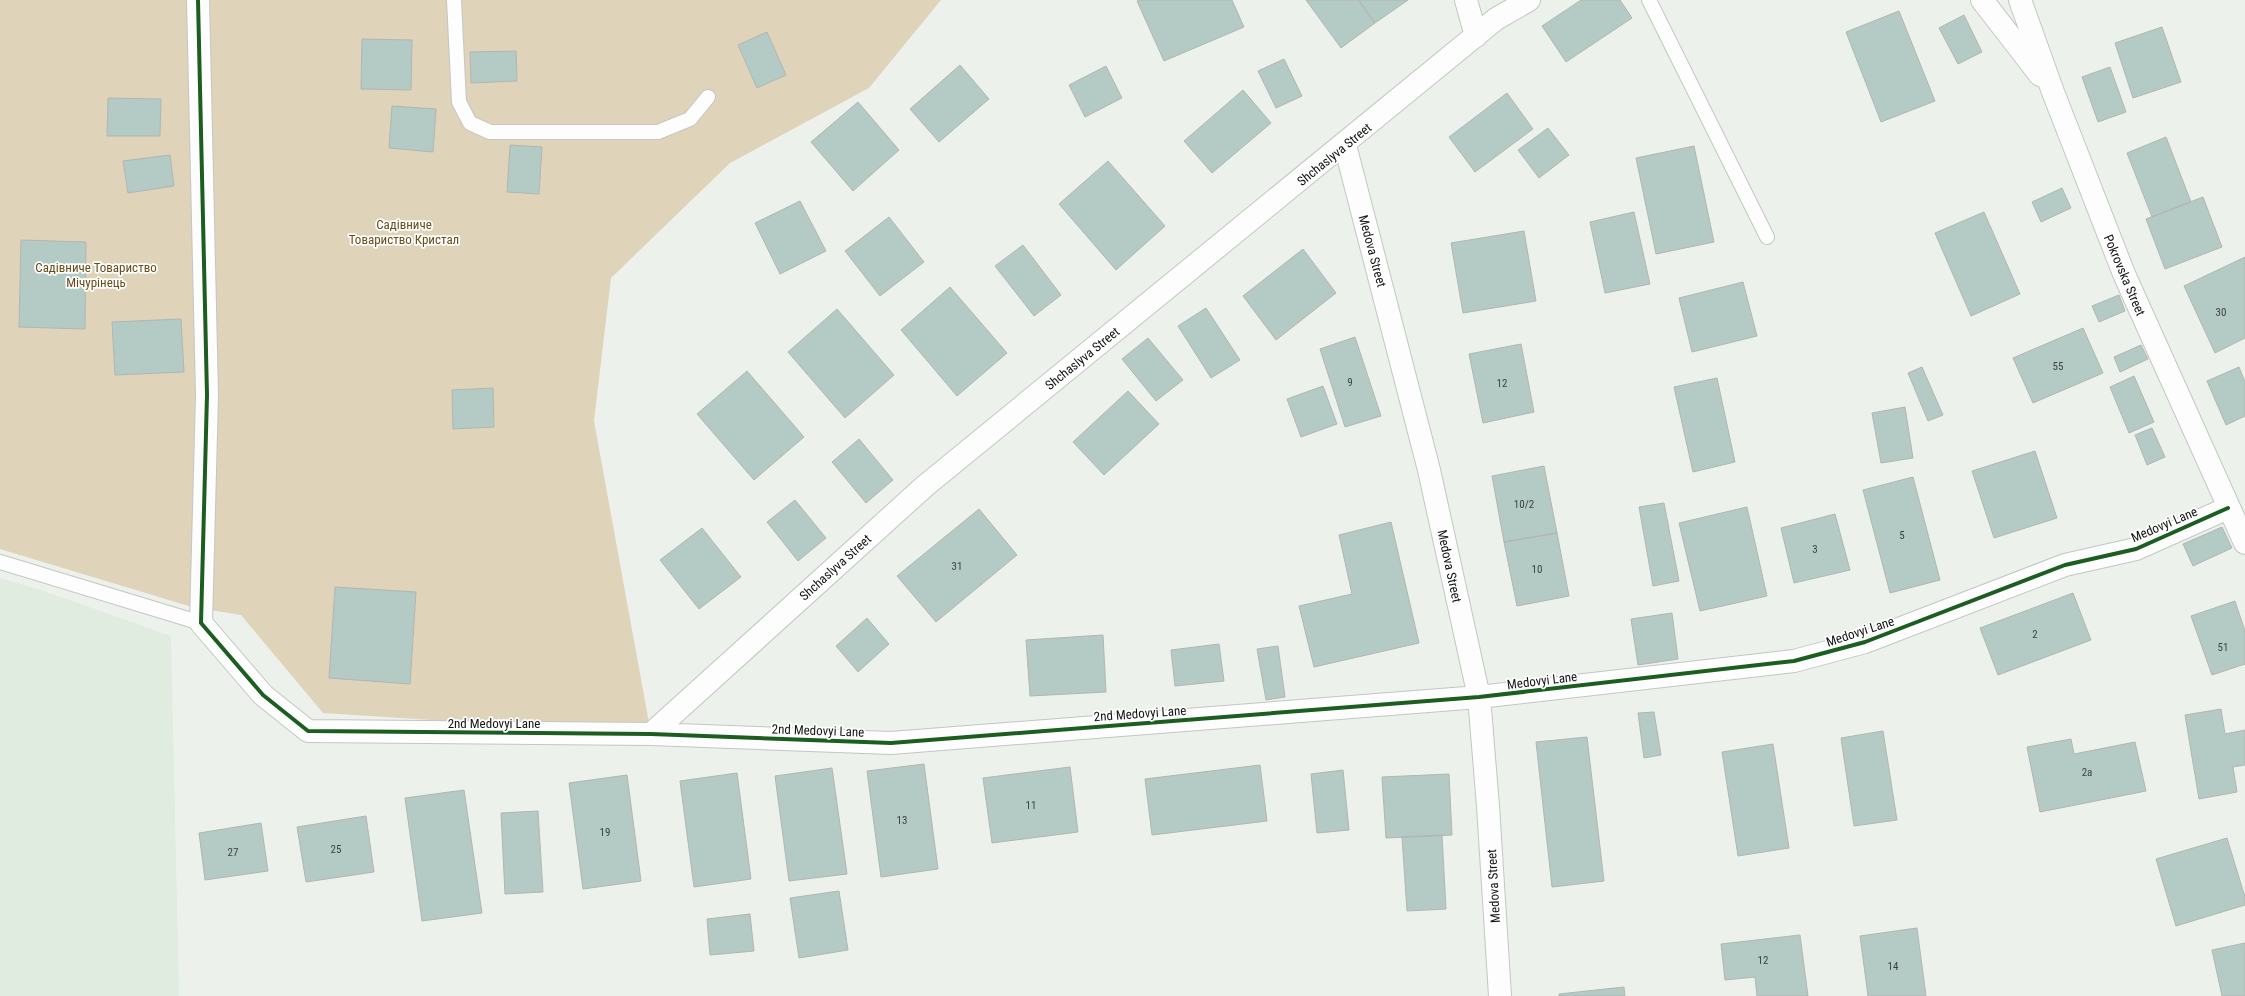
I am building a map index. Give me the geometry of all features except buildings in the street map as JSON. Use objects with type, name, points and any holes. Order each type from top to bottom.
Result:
[{"type":"street","points":[[198,0],[207,395],[201,623]]},
{"type":"street","points":[[1466,0],[1476,36]]},
{"type":"street","name":"Shchaslyva Street","points":[[651,734],[925,486],[1344,145],[1496,19],[1529,0]]},
{"type":"street","points":[[1982,0],[2053,92]]},
{"type":"street","name":"Pokrovska Street","points":[[2020,0],[2053,92],[2124,274],[2245,543]]},
{"type":"street","name":"Medova Street","points":[[1344,145],[1427,462],[1479,698],[1488,806],[1500,996]]},
{"type":"street","name":"Medovyi Lane","points":[[1479,698],[1794,661],[1865,642],[2065,565],[2136,549],[2228,508]]},
{"type":"street","name":"2nd Medovyi Lane","points":[[201,623],[263,695],[308,731],[651,734],[890,743],[1479,698]]},
{"type":"lane","points":[[454,0],[459,102],[470,123],[490,132],[658,132],[690,119],[708,97]]},
{"type":"lane","points":[[1649,0],[1766,237]]},
{"type":"lane","points":[[0,562],[201,623]]},
{"type":"shaded area","points":[[0,578],[41,590],[171,636],[179,996],[0,996]]},
{"type":"green space","name":"Садівниче Товариство Кристал","points":[[0,0],[941,0],[869,88],[730,163],[611,278],[594,421],[651,734],[323,713],[241,615],[192,607],[0,549]]},
{"type":"cycle path","points":[[198,0],[207,395],[201,623],[263,695],[308,731],[651,734],[891,743],[1479,697],[1794,661],[1865,642],[2065,565],[2136,549],[2228,508]]},
{"type":"park label","name":"Садівниче Товариство Мічурінець","points":[[96,274]]}]
